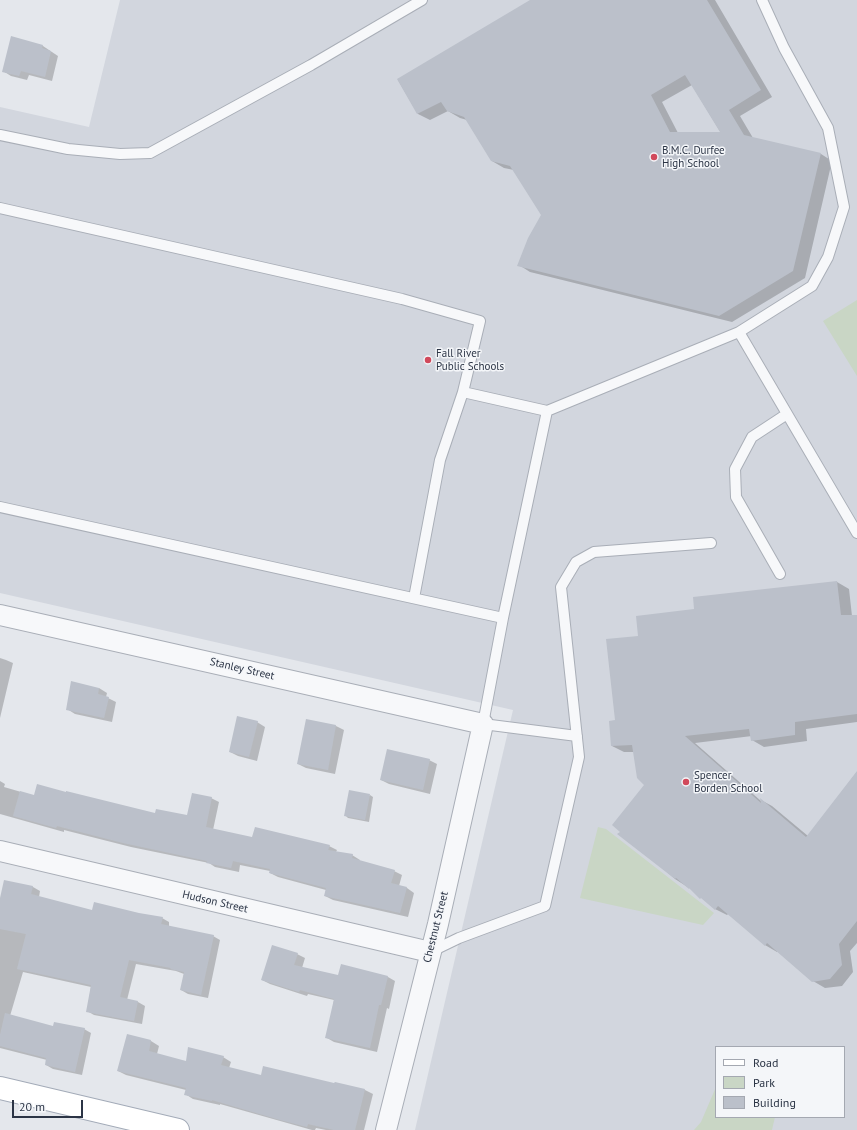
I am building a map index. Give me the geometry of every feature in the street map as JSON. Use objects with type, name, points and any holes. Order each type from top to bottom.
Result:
[{"type":"main road","points":[[0,1088],[178,1130]]},
{"type":"street","name":"Stanley Street","points":[[0,614],[483,724]]},
{"type":"street","name":"Chestnut Street","points":[[386,1130],[430,952],[483,724]]},
{"type":"street","name":"Hudson Street","points":[[0,851],[430,952]]},
{"type":"lane","points":[[0,135],[68,149],[120,154],[150,153],[311,65],[422,0]]},
{"type":"lane","points":[[463,392],[547,411],[739,332],[812,286],[828,257],[844,207],[828,128],[784,48],[762,0]]},
{"type":"lane","points":[[0,208],[402,299],[480,321],[463,392],[440,460],[414,598]]},
{"type":"lane","points":[[739,332],[857,533]]},
{"type":"lane","points":[[547,411],[503,618],[483,724],[576,736]]},
{"type":"lane","points":[[780,574],[736,497],[735,469],[752,437],[788,414]]},
{"type":"lane","points":[[0,507],[503,618]]},
{"type":"lane","points":[[430,952],[459,938],[545,906],[579,757],[560,587],[576,562],[594,552],[711,543]]},
{"type":"shaded area","name":"Fall River Public Schools","points":[[120,0],[857,0],[857,1130],[415,1130],[513,710],[0,593],[0,107],[89,127]]},
{"type":"green space","points":[[857,300],[857,376],[823,321]]},
{"type":"green space","points":[[598,827],[606,829],[714,913],[703,925],[580,898]]},
{"type":"green space","points":[[715,1089],[715,1118],[775,1118],[772,1130],[694,1130],[701,1122]]},
{"type":"building","name":"B.M.C. Durfee High School","points":[[530,0],[707,0],[761,90],[729,110],[744,135],[821,153],[793,271],[719,316],[517,266],[528,238],[541,215],[510,166],[491,161],[464,117],[447,111],[441,102],[417,114],[397,79]],"holes":[[[685,75],[720,132],[670,132],[651,95]]]},
{"type":"building","points":[[11,36],[43,45],[42,48],[51,51],[45,77],[21,71],[19,76],[2,72]]},
{"type":"building","name":"Spencer Borden School","points":[[837,581],[841,615],[857,615],[857,714],[795,722],[795,735],[751,741],[749,729],[685,736],[761,803],[760,798],[806,837],[857,771],[857,921],[839,944],[842,965],[830,979],[812,982],[767,943],[765,946],[718,906],[715,910],[701,898],[700,899],[689,888],[676,878],[675,879],[617,834],[620,832],[612,825],[644,785],[637,778],[632,745],[611,746],[609,721],[615,720],[606,639],[638,636],[636,616],[694,609],[693,597]]},
{"type":"building","points":[[71,681],[99,688],[98,694],[109,697],[104,718],[66,710]]},
{"type":"building","points":[[237,716],[258,721],[249,757],[229,752]]},
{"type":"building","points":[[306,719],[336,725],[328,770],[297,764]]},
{"type":"building","points":[[387,749],[430,759],[423,790],[380,780]]},
{"type":"building","points":[[37,784],[155,813],[156,809],[187,815],[192,793],[212,797],[206,827],[252,837],[255,827],[330,845],[328,850],[353,854],[352,858],[395,870],[391,883],[407,887],[400,913],[324,896],[326,888],[269,873],[270,869],[233,861],[231,868],[206,863],[207,861],[123,843],[57,826],[56,828],[13,816],[20,791],[34,795]]},
{"type":"building","points":[[349,790],[370,794],[365,820],[344,816]]},
{"type":"building","points":[[4,880],[33,886],[31,894],[92,910],[94,902],[163,917],[161,924],[214,935],[201,995],[180,990],[184,972],[129,960],[120,997],[138,1001],[134,1021],[86,1012],[91,985],[17,969],[26,934],[0,929],[0,898]]},
{"type":"building","points":[[272,945],[298,953],[294,965],[338,975],[341,964],[388,976],[381,1005],[379,1005],[370,1048],[325,1038],[334,999],[300,990],[299,992],[261,980]]},
{"type":"building","points":[[5,1013],[53,1026],[54,1022],[85,1028],[75,1072],[45,1065],[46,1058],[0,1046],[0,1035]]},
{"type":"building","points":[[127,1034],[151,1040],[149,1051],[186,1061],[188,1047],[224,1056],[221,1065],[261,1075],[263,1066],[365,1089],[355,1130],[334,1130],[308,1124],[307,1127],[212,1100],[184,1095],[186,1088],[117,1071]]},
{"type":"place","name":"B.M.C. Durfee High School","points":[[654,157]]},
{"type":"place","name":"Fall River Public Schools","points":[[428,360]]},
{"type":"place","name":"Spencer Borden School","points":[[686,782]]}]
